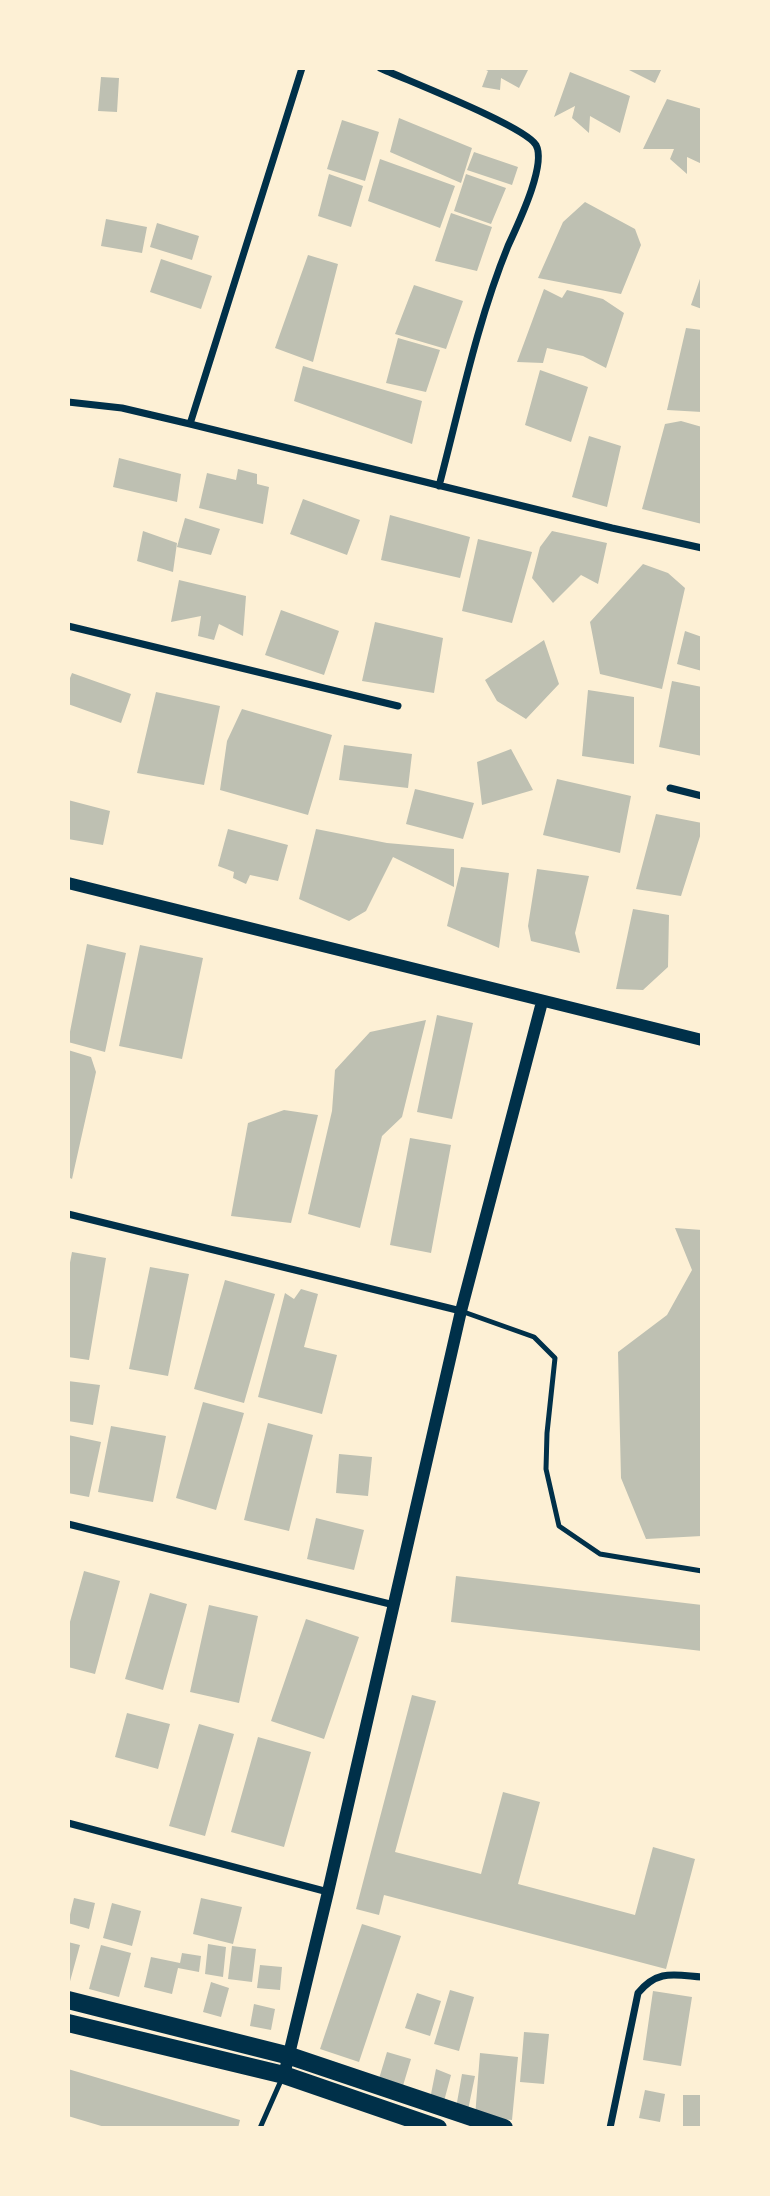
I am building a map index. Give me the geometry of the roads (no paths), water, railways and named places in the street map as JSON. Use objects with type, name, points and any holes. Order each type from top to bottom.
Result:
[{"type":"main road","points":[[68,2000],[290,2056],[504,2128]]},
{"type":"main road","points":[[68,2023],[284,2075],[438,2128]]},
{"type":"street","points":[[190,424],[302,68]]},
{"type":"street","points":[[380,68],[506,123],[536,145],[539,156],[527,200],[498,270],[439,486]]},
{"type":"street","points":[[68,402],[122,408],[702,548]]},
{"type":"street","points":[[68,626],[398,706]]},
{"type":"street","points":[[670,788],[702,796]]},
{"type":"street","points":[[68,883],[702,1040]]},
{"type":"street","points":[[284,2075],[461,1311],[542,1002]]},
{"type":"street","points":[[68,1214],[461,1311]]},
{"type":"street","points":[[68,1524],[394,1605]]},
{"type":"street","points":[[68,1822],[328,1892]]},
{"type":"street","points":[[610,2128],[638,1993],[649,1980],[667,1974],[702,1977]]},
{"type":"lane","points":[[461,1311],[534,1337],[555,1358],[547,1433],[547,1469],[559,1526],[600,1554],[702,1571]]},
{"type":"lane","points":[[260,2128],[284,2075]]}]
